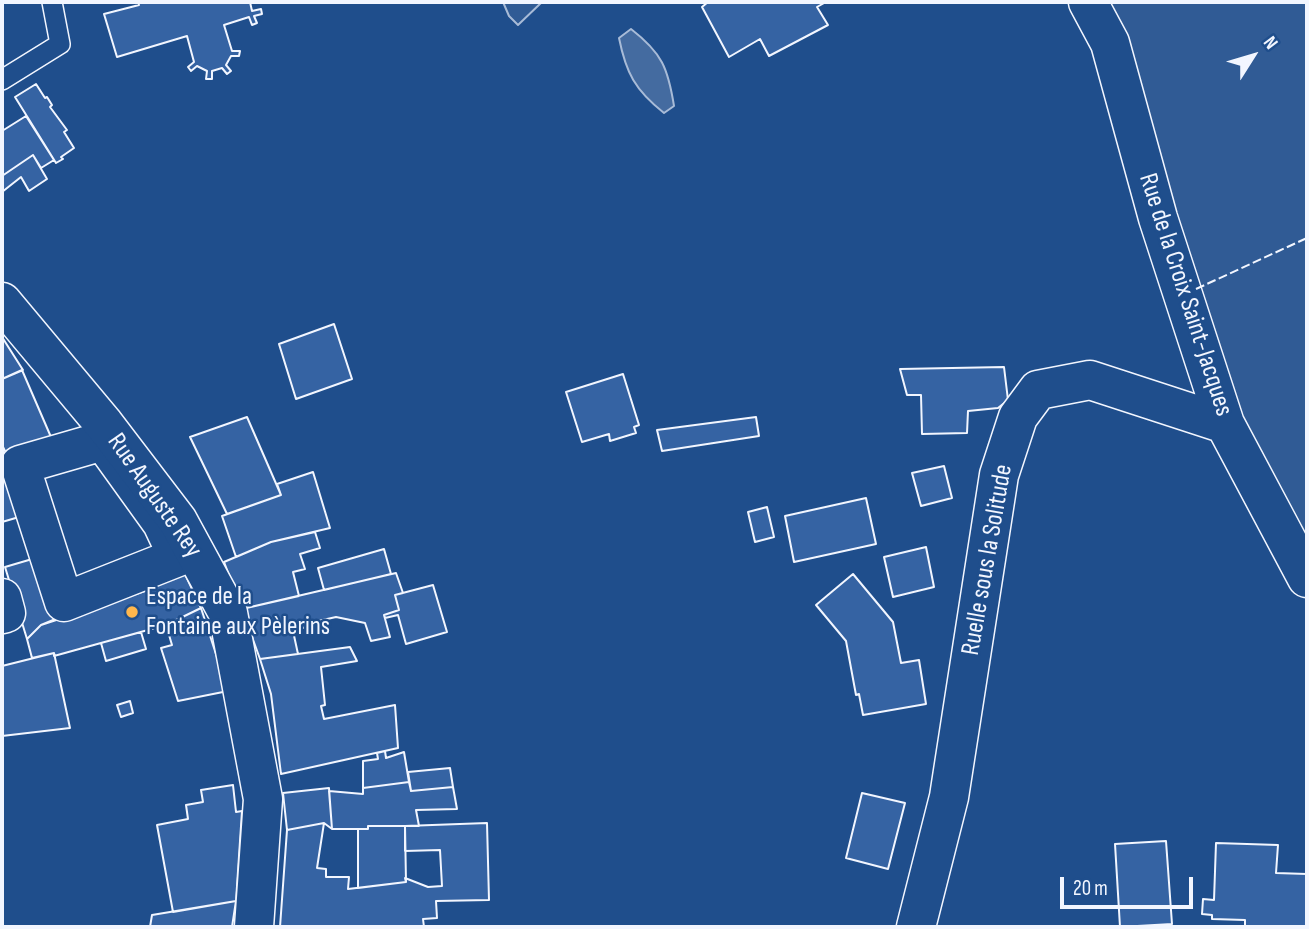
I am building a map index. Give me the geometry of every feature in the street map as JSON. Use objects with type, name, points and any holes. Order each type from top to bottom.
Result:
[{"type":"street","name":"Rue de la Croix Saint-Jacques","points":[[1088,2],[1110,43],[1158,218],[1225,424],[1307,578]]},
{"type":"street","name":"Rue Auguste Rey","points":[[2,302],[104,425],[178,521],[228,613],[263,799],[254,927]]},
{"type":"street","name":"Ruelle sous la Solitude","points":[[916,927],[949,797],[999,475],[1017,417],[1038,390],[1090,380],[1225,424]]},
{"type":"street","points":[[103,441],[162,523],[178,557],[64,602],[20,465],[103,441]]},
{"type":"street","points":[[2,598],[6,613],[2,614]]},
{"type":"lane","points":[[2,80],[60,44],[52,2]]},
{"type":"shaded area","points":[[503,2],[542,2],[518,25],[509,16]]},
{"type":"shaded area","points":[[1088,2],[1307,2],[1307,578],[1225,424]]},
{"type":"shaded area","points":[[631,29],[657,54],[666,71],[674,106],[664,113],[633,80],[625,61],[619,38]]},
{"type":"building","points":[[138,2],[250,2],[252,11],[261,9],[262,14],[254,16],[257,23],[252,25],[249,17],[224,25],[232,51],[240,51],[239,56],[231,56],[226,65],[231,71],[227,74],[222,68],[212,71],[212,79],[206,79],[207,71],[197,66],[191,71],[188,67],[194,62],[187,36],[117,57],[104,14],[139,5]]},
{"type":"building","points":[[708,2],[826,2],[817,7],[828,25],[769,56],[760,39],[729,57],[702,7]]},
{"type":"building","points":[[36,84],[67,130],[64,132],[74,148],[56,163],[15,97]]},
{"type":"building","points":[[26,116],[54,160],[41,168],[33,155],[2,176],[2,131]]},
{"type":"building","points":[[33,155],[47,179],[29,191],[21,177],[2,192],[2,176]]},
{"type":"building","points":[[334,324],[352,379],[296,399],[279,344]]},
{"type":"building","points":[[2,337],[23,370],[2,379]]},
{"type":"building","points":[[1004,367],[1008,400],[998,408],[968,411],[967,433],[922,434],[921,395],[907,395],[900,369]]},
{"type":"building","points":[[22,370],[54,444],[10,461],[2,445],[2,379]]},
{"type":"building","points":[[623,374],[639,425],[634,427],[636,433],[610,441],[609,434],[582,442],[566,392]]},
{"type":"building","points":[[247,417],[281,495],[227,514],[190,437]]},
{"type":"building","points":[[756,417],[759,436],[662,451],[657,430]]},
{"type":"building","points":[[2,463],[26,515],[2,522]]},
{"type":"building","points":[[944,466],[952,498],[921,506],[912,473]]},
{"type":"building","points":[[313,472],[330,528],[271,542],[236,557],[222,516],[281,495],[277,484]]},
{"type":"building","points":[[866,498],[876,544],[794,562],[785,516]]},
{"type":"building","points":[[767,507],[774,537],[755,542],[748,512]]},
{"type":"building","points":[[315,532],[320,548],[300,554],[305,569],[293,572],[299,596],[242,609],[224,562],[271,542]]},
{"type":"building","points":[[926,547],[934,587],[893,597],[884,557]]},
{"type":"building","points":[[384,549],[391,574],[324,590],[318,568]]},
{"type":"building","points":[[39,557],[58,618],[41,625],[27,639],[5,567]]},
{"type":"building","name":"Espace de la Fontaine aux Pèlerins","points":[[184,572],[201,608],[166,625],[54,656],[54,653],[32,658],[27,639],[41,625],[145,591],[152,574]]},
{"type":"building","points":[[396,573],[403,593],[395,595],[399,610],[384,615],[390,637],[371,641],[365,623],[336,617],[305,624],[306,627],[293,631],[298,654],[260,659],[242,609]]},
{"type":"building","points":[[853,574],[893,622],[901,663],[919,660],[926,704],[863,715],[859,694],[856,695],[846,641],[816,605]]},
{"type":"building","points":[[433,585],[447,632],[406,644],[398,615],[385,618],[384,615],[399,610],[395,595]]},
{"type":"building","points":[[201,608],[228,691],[178,701],[161,648],[172,645],[166,625]]},
{"type":"building","points":[[141,632],[146,649],[106,661],[101,643]]},
{"type":"building","points":[[350,647],[357,661],[321,667],[325,705],[321,706],[324,719],[395,705],[398,748],[281,774],[271,694],[260,659]]},
{"type":"building","points":[[54,653],[70,728],[2,736],[2,666]]},
{"type":"building","points":[[130,701],[133,713],[121,717],[117,705]]},
{"type":"building","points":[[385,751],[386,758],[404,752],[409,782],[363,788],[363,761],[378,759],[377,753]]},
{"type":"building","points":[[450,768],[453,787],[411,791],[408,772]]},
{"type":"building","points":[[409,782],[411,791],[453,787],[457,809],[416,810],[419,826],[332,829],[329,791],[363,794],[363,788]]},
{"type":"building","points":[[233,785],[236,812],[242,811],[236,901],[173,912],[157,825],[188,819],[186,805],[203,802],[201,790]]},
{"type":"building","points":[[329,788],[332,829],[324,823],[287,830],[283,793]]},
{"type":"building","points":[[862,793],[905,803],[888,869],[846,858]]},
{"type":"building","points":[[324,823],[317,868],[326,869],[326,877],[349,877],[348,889],[406,882],[405,878],[428,887],[442,886],[440,850],[405,851],[405,826],[487,823],[489,900],[436,901],[437,918],[423,919],[424,927],[280,927],[287,830]]},
{"type":"building","points":[[368,826],[405,826],[406,882],[358,888],[358,829],[368,829]]},
{"type":"building","points":[[1166,841],[1172,924],[1120,927],[1115,844]]},
{"type":"building","points":[[1216,843],[1278,845],[1276,873],[1307,874],[1307,927],[1245,927],[1245,920],[1212,919],[1212,915],[1202,914],[1203,899],[1214,900]]},
{"type":"building","points":[[236,901],[232,927],[150,927],[152,915]]},
{"type":"fence","points":[[1196,289],[1307,238]]},
{"type":"place","name":"Espace de la Fontaine aux Pèlerins","points":[[132,612]]}]
